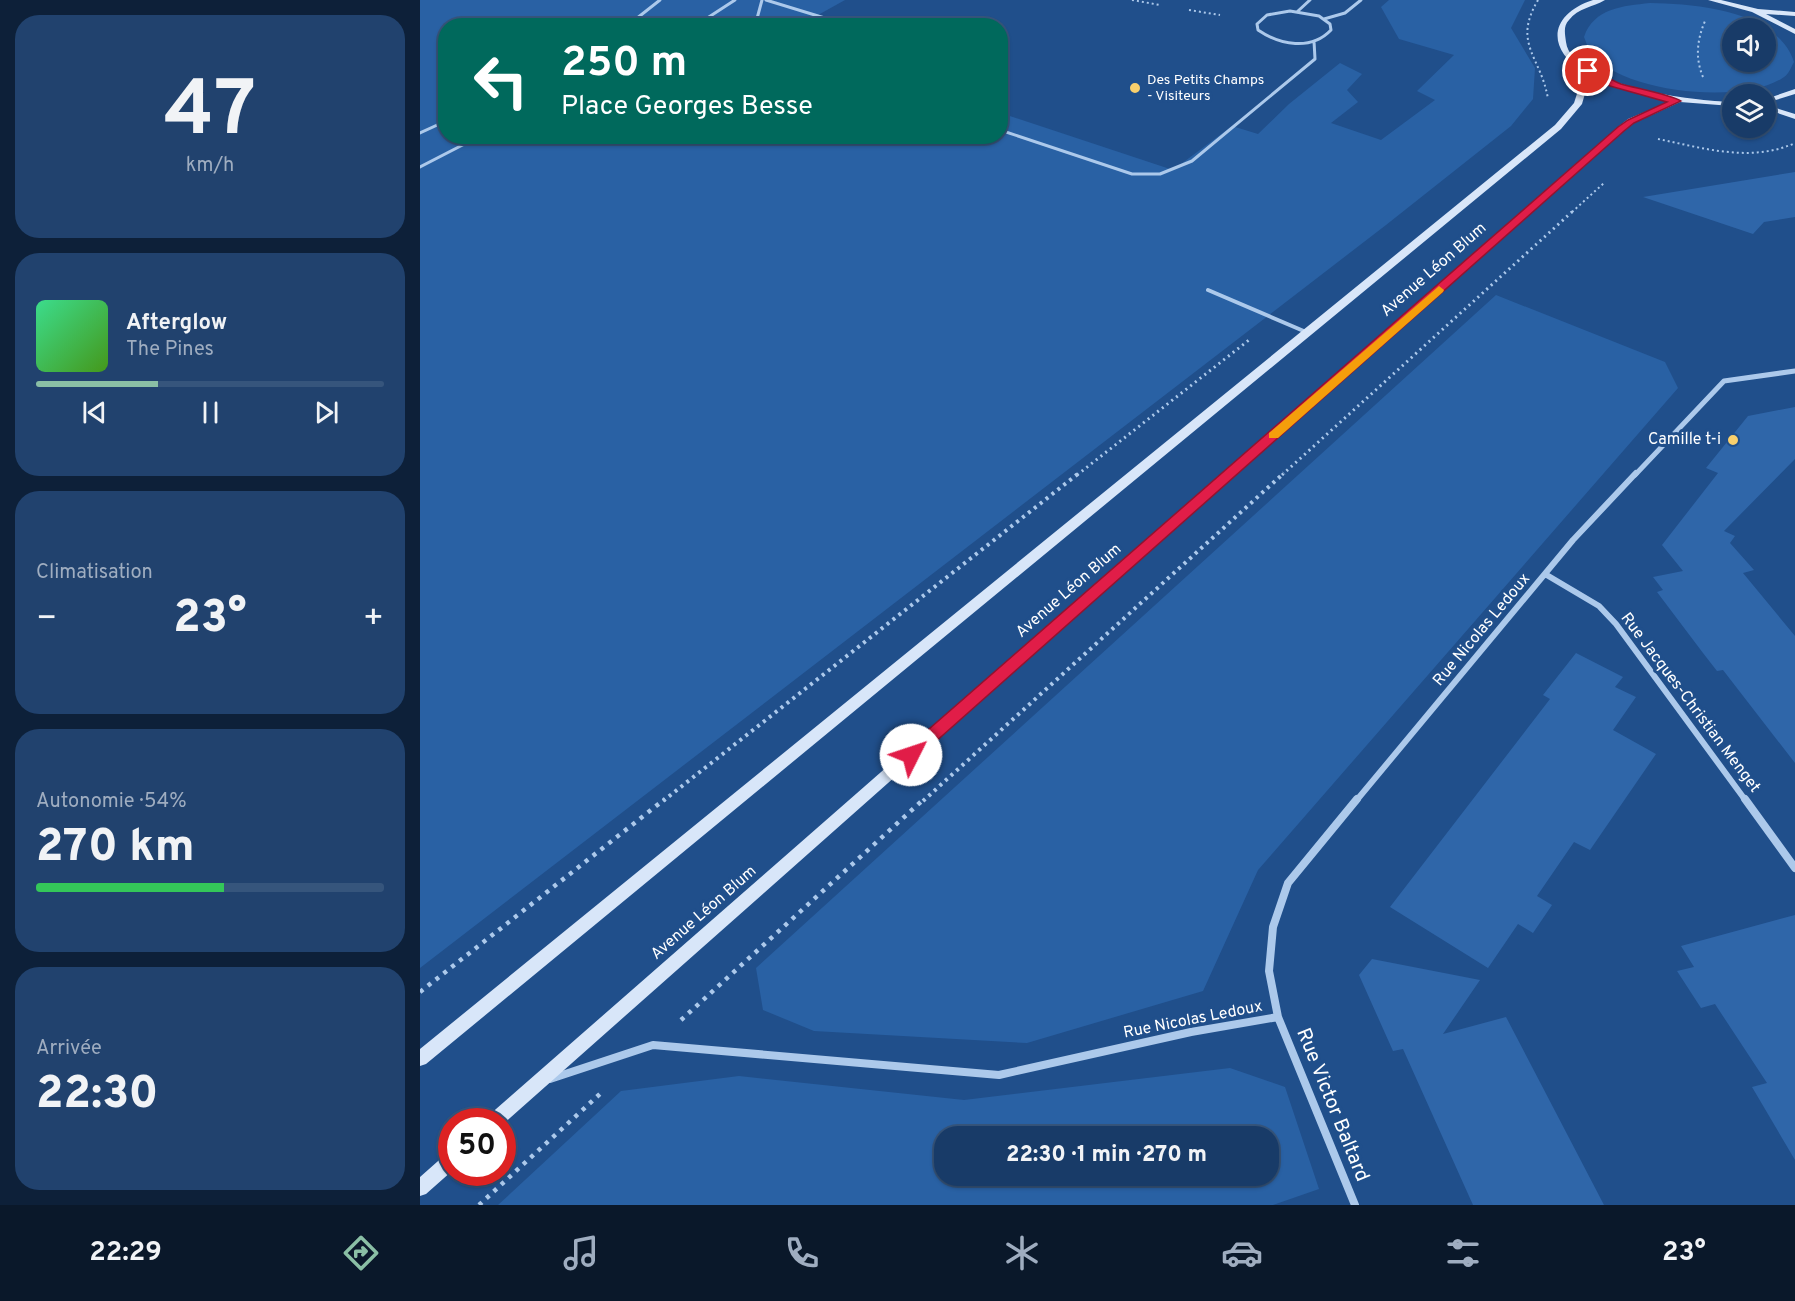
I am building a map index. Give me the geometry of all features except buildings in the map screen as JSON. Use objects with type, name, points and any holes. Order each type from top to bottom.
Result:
[{"type":"main road","points":[[1601,0],[1573,12],[1562,25],[1560,39],[1569,56],[1588,71],[1613,84],[1643,94],[1677,101],[1722,103]]},
{"type":"main road","points":[[1712,0],[1754,10],[1795,14]]},
{"type":"main road","points":[[1754,10],[1795,32]]},
{"type":"main road","name":"Avenue Léon Blum","points":[[420,1059],[1558,126],[1578,104],[1588,71]]},
{"type":"main road","points":[[1776,98],[1795,91]]},
{"type":"main road","name":"Avenue Léon Blum","points":[[510,1108],[1621,129],[1677,101]]},
{"type":"main road","points":[[1776,110],[1795,117]]},
{"type":"main road","points":[[420,1188],[438,1172]]},
{"type":"street","name":"Rue Nicolas Ledoux","points":[[538,1083],[653,1046],[999,1075],[1191,1032],[1278,1017],[1269,971],[1273,927],[1288,883],[1573,540],[1724,381],[1795,371]]},
{"type":"street","name":"Rue Jacques-Christian Menget","points":[[1545,574],[1599,606],[1616,624],[1795,868]]},
{"type":"street","name":"Rue Victor Baltard","points":[[1278,1017],[1355,1205]]},
{"type":"lane","points":[[637,18],[660,0]]},
{"type":"lane","points":[[707,18],[735,0]]},
{"type":"lane","points":[[758,18],[764,0],[824,18]]},
{"type":"lane","points":[[1298,11],[1310,0]]},
{"type":"lane","points":[[1324,19],[1345,13],[1361,0]]},
{"type":"lane","points":[[1298,11],[1324,19],[1330,24],[1331,30],[1328,35],[1314,41],[1284,42],[1264,36],[1258,30],[1257,24],[1267,15],[1298,11]]},
{"type":"lane","points":[[1008,133],[1132,174],[1160,174],[1192,161],[1315,59],[1314,41]]},
{"type":"lane","points":[[420,133],[438,125]]},
{"type":"lane","points":[[420,167],[465,144]]},
{"type":"lane","points":[[1208,290],[1306,332]]},
{"type":"path","points":[[1132,0],[1160,5]]},
{"type":"path","points":[[1189,10],[1220,15]]},
{"type":"path","points":[[1704,79],[1697,60],[1697,47],[1709,14]]},
{"type":"path","points":[[1545,105],[1548,100]]},
{"type":"path","points":[[1654,138],[1753,154],[1786,149],[1795,143]]},
{"type":"path","points":[[653,1046],[1610,178]]},
{"type":"path","points":[[420,992],[1250,340]]},
{"type":"path","points":[[479,1205],[611,1084]]},
{"type":"shaded area","points":[[420,0],[845,0],[813,18],[438,18],[438,144],[1008,144],[1008,115],[1173,170],[1232,126],[1258,134],[1289,104],[1340,63],[1362,74],[1347,90],[1358,102],[1331,123],[1381,140],[1435,100],[1417,91],[1454,55],[1399,39],[1381,7],[1389,0],[1525,0],[1511,28],[1535,68],[1533,99],[1511,126],[1386,225],[420,968]]},
{"type":"shaded area","points":[[1650,3],[1690,5],[1733,13],[1746,18],[1722,18],[1722,72],[1776,72],[1776,36],[1785,45],[1794,62],[1784,77],[1769,84],[1722,84],[1722,92],[1682,90],[1652,85],[1625,76],[1603,65],[1589,50],[1584,37],[1589,27],[1602,14],[1611,10]]},
{"type":"shaded area","points":[[1496,295],[1665,362],[1678,388],[1258,870],[1203,991],[1027,1043],[814,1031],[763,1010],[756,968]]},
{"type":"shaded area","points":[[1230,1068],[1285,1087],[1319,1189],[1273,1205],[498,1205],[621,1091],[739,1076],[964,1100]]},
{"type":"slow traffic","points":[[1274,435],[1439,290]]},
{"type":"place","name":"Des Petits Champs - Visiteurs","points":[[1135,88]]},
{"type":"place","name":"Camille t-i","points":[[1733,440]]},
{"type":"route","points":[[911,755],[1621,129],[1677,101],[1643,94],[1613,84],[1588,71]]}]
